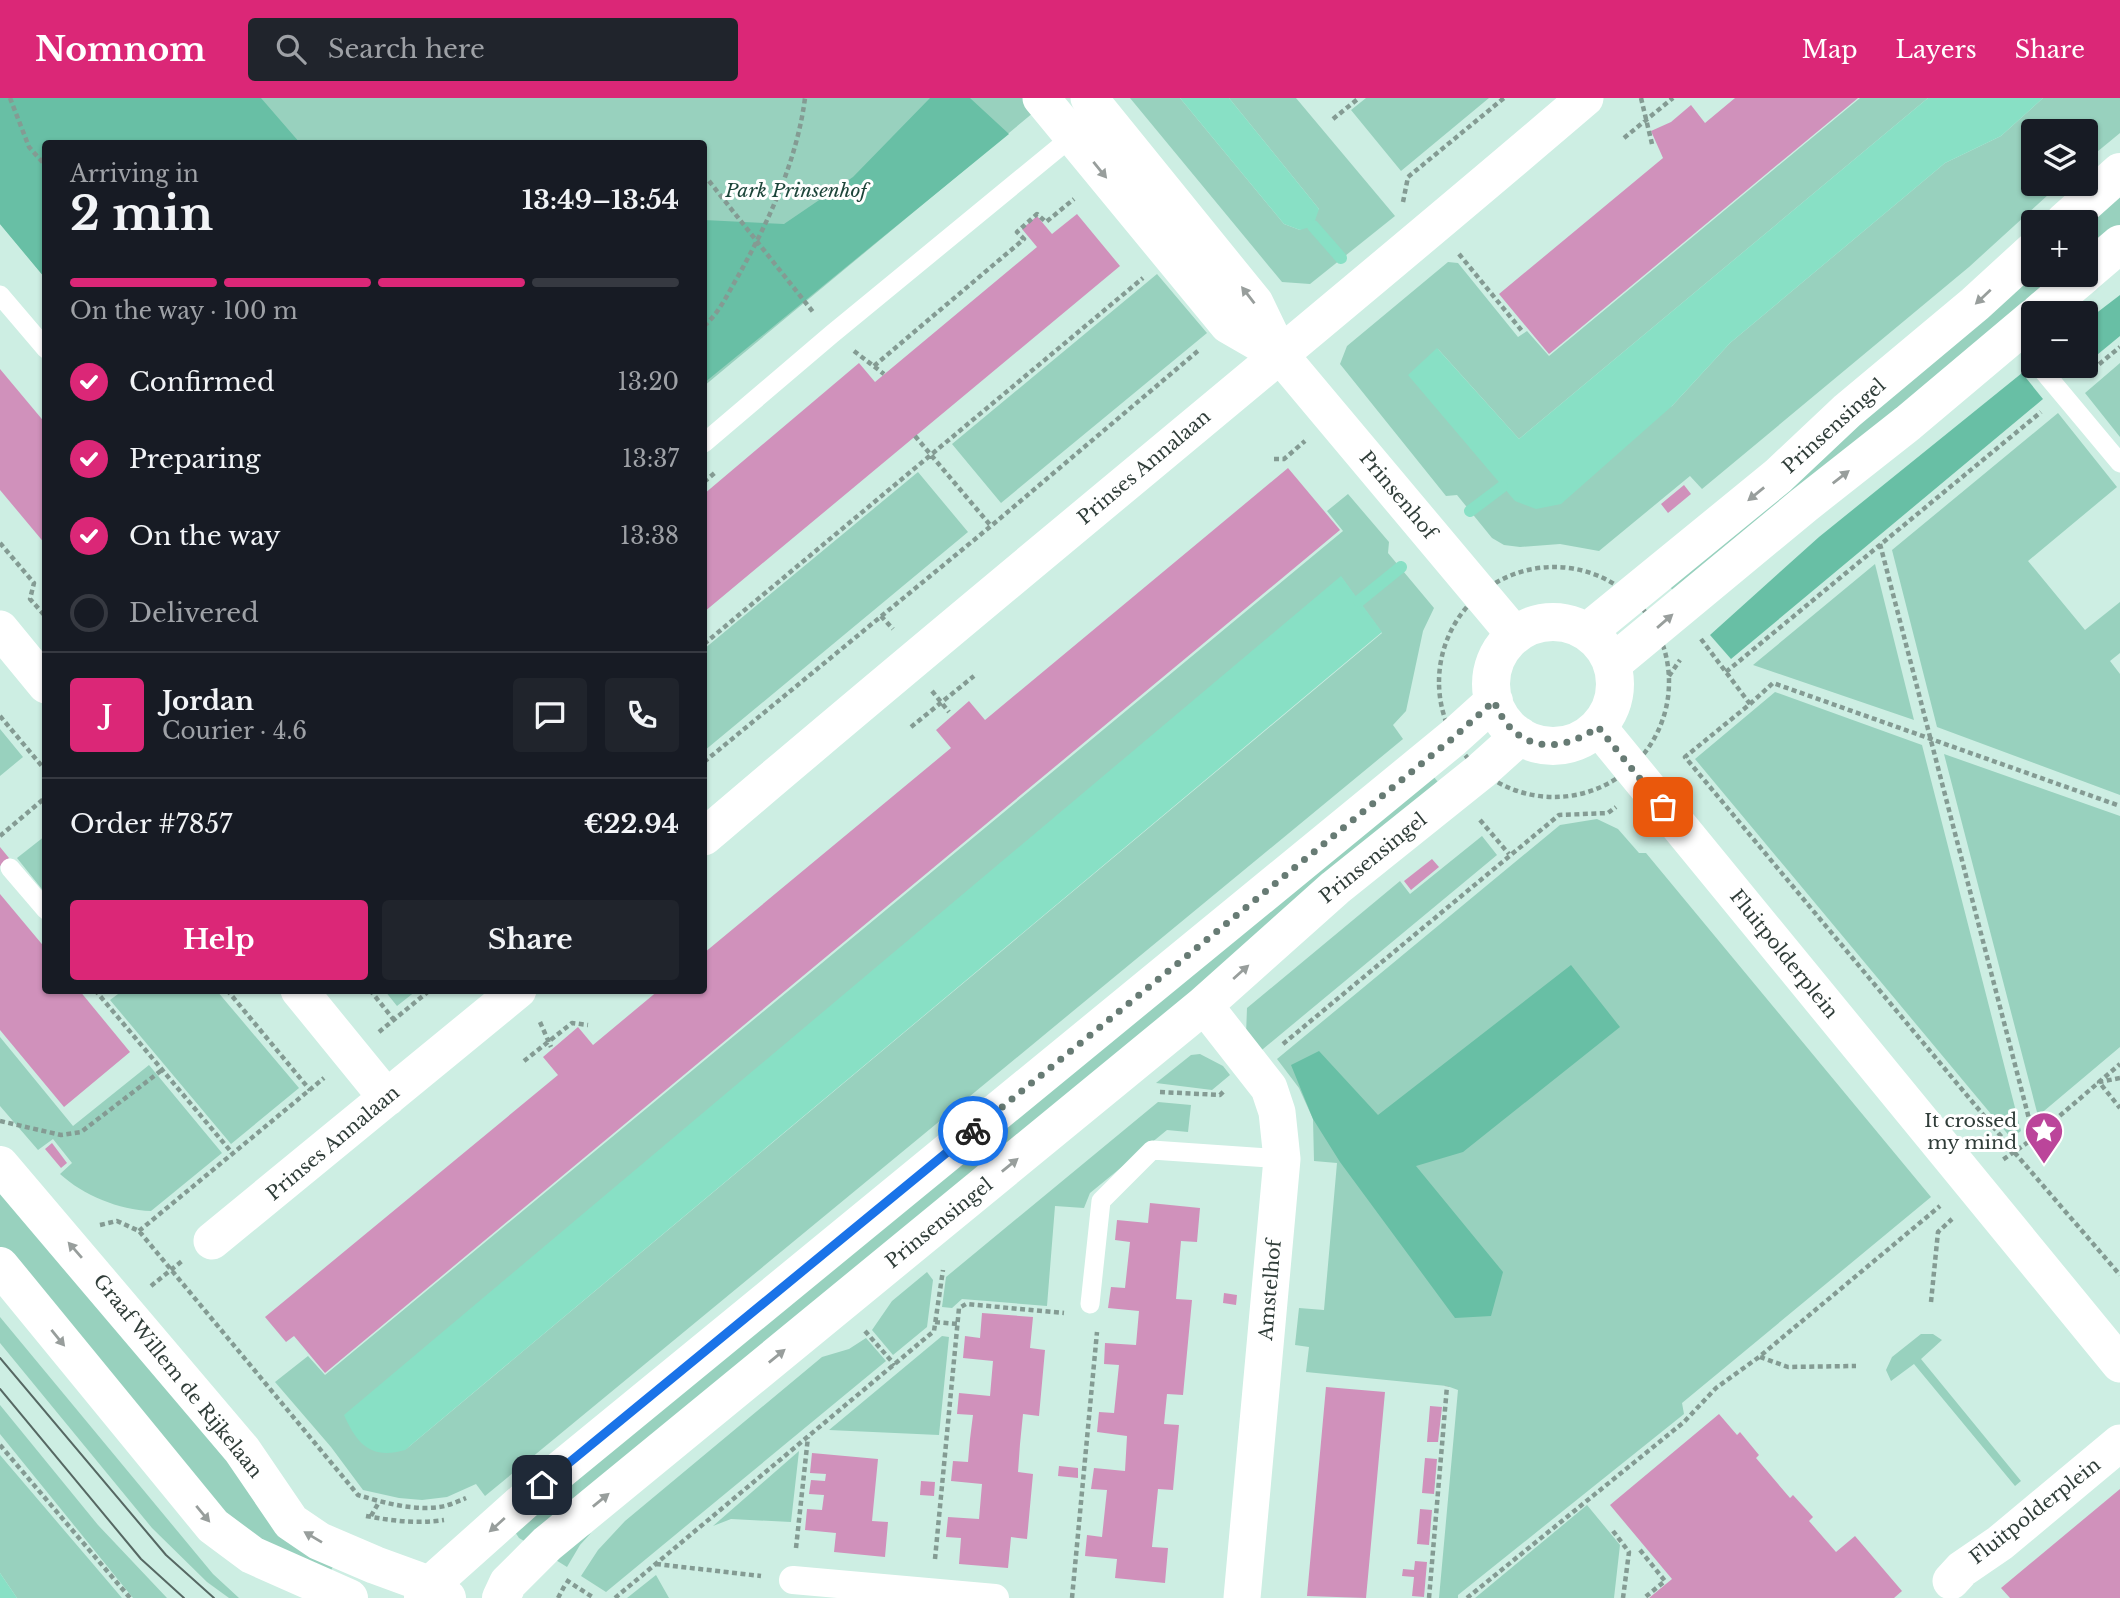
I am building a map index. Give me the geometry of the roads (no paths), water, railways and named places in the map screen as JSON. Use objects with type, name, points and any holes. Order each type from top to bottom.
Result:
[{"type":"main road","points":[[2077,210],[2120,172]]},
{"type":"main road","name":"Prinsensingel","points":[[2098,263],[2120,244]]},
{"type":"main road","name":"Prinsensingel","points":[[1587,632],[1778,476],[1847,411],[2021,262]]},
{"type":"main road","name":"Prinsensingel","points":[[2063,301],[2074,287]]},
{"type":"main road","name":"Prinsensingel","points":[[1612,664],[1908,423],[2021,347]]},
{"type":"main road","points":[[1551,622],[1570,624],[1587,632],[1603,646],[1612,664],[1614,698],[1608,713],[1598,727],[1581,739],[1561,746],[1540,744],[1520,736],[1500,715],[1494,701],[1494,665],[1503,648],[1515,635],[1532,626],[1551,622]]},
{"type":"main road","points":[[434,1594],[494,1528],[542,1485],[1453,738],[1494,701]]},
{"type":"main road","name":"Prinsensingel","points":[[501,1598],[508,1583],[547,1544],[1204,1005],[1335,888],[1520,736]]},
{"type":"main road","name":"Graaf Willem de Rijkelaan","points":[[0,1164],[243,1450],[290,1522],[319,1541],[434,1594]]},
{"type":"main road","points":[[0,1266],[213,1526],[252,1555],[349,1598]]},
{"type":"street","name":"Prinsenhof","points":[[1041,98],[1228,325],[1279,355]]},
{"type":"street","name":"Prinses Annalaan","points":[[707,834],[878,687],[1426,234],[1585,98]]},
{"type":"street","name":"Prinsenhof","points":[[1095,105],[1255,303],[1279,355],[1515,635]]},
{"type":"street","points":[[0,629],[42,680]]},
{"type":"street","name":"Fluitpolderplein","points":[[1598,727],[2120,1363]]},
{"type":"street","points":[[302,994],[387,1098]]},
{"type":"street","name":"Prinses Annalaan","points":[[212,1241],[513,994]]},
{"type":"street","name":"Amstelhof","points":[[1204,1005],[1269,1088],[1277,1112],[1282,1159],[1242,1598]]},
{"type":"street","name":"Fluitpolderplein","points":[[1950,1589],[1962,1569],[2000,1543],[2120,1443]]},
{"type":"street","points":[[793,1580],[995,1598]]},
{"type":"lane","points":[[707,440],[832,334],[1073,137],[1095,105]]},
{"type":"lane","points":[[0,295],[42,344]]},
{"type":"lane","points":[[2053,378],[2120,463]]},
{"type":"lane","points":[[10,868],[42,905]]},
{"type":"lane","points":[[1090,1304],[1101,1200],[1152,1150],[1282,1159]]},
{"type":"waterway","points":[[1313,226],[1341,258]]},
{"type":"waterway","points":[[1470,511],[1502,487]]},
{"type":"waterway","points":[[1359,601],[1401,567]]},
{"type":"tram line","points":[[0,1358],[166,1555],[214,1598]]},
{"type":"tram line","points":[[0,1389],[141,1559],[184,1598]]},
{"type":"place","name":"It crossed my mind","points":[[2044,1165]]},
{"type":"park label","name":"Park Prinsenhof","points":[[796,190]]}]
